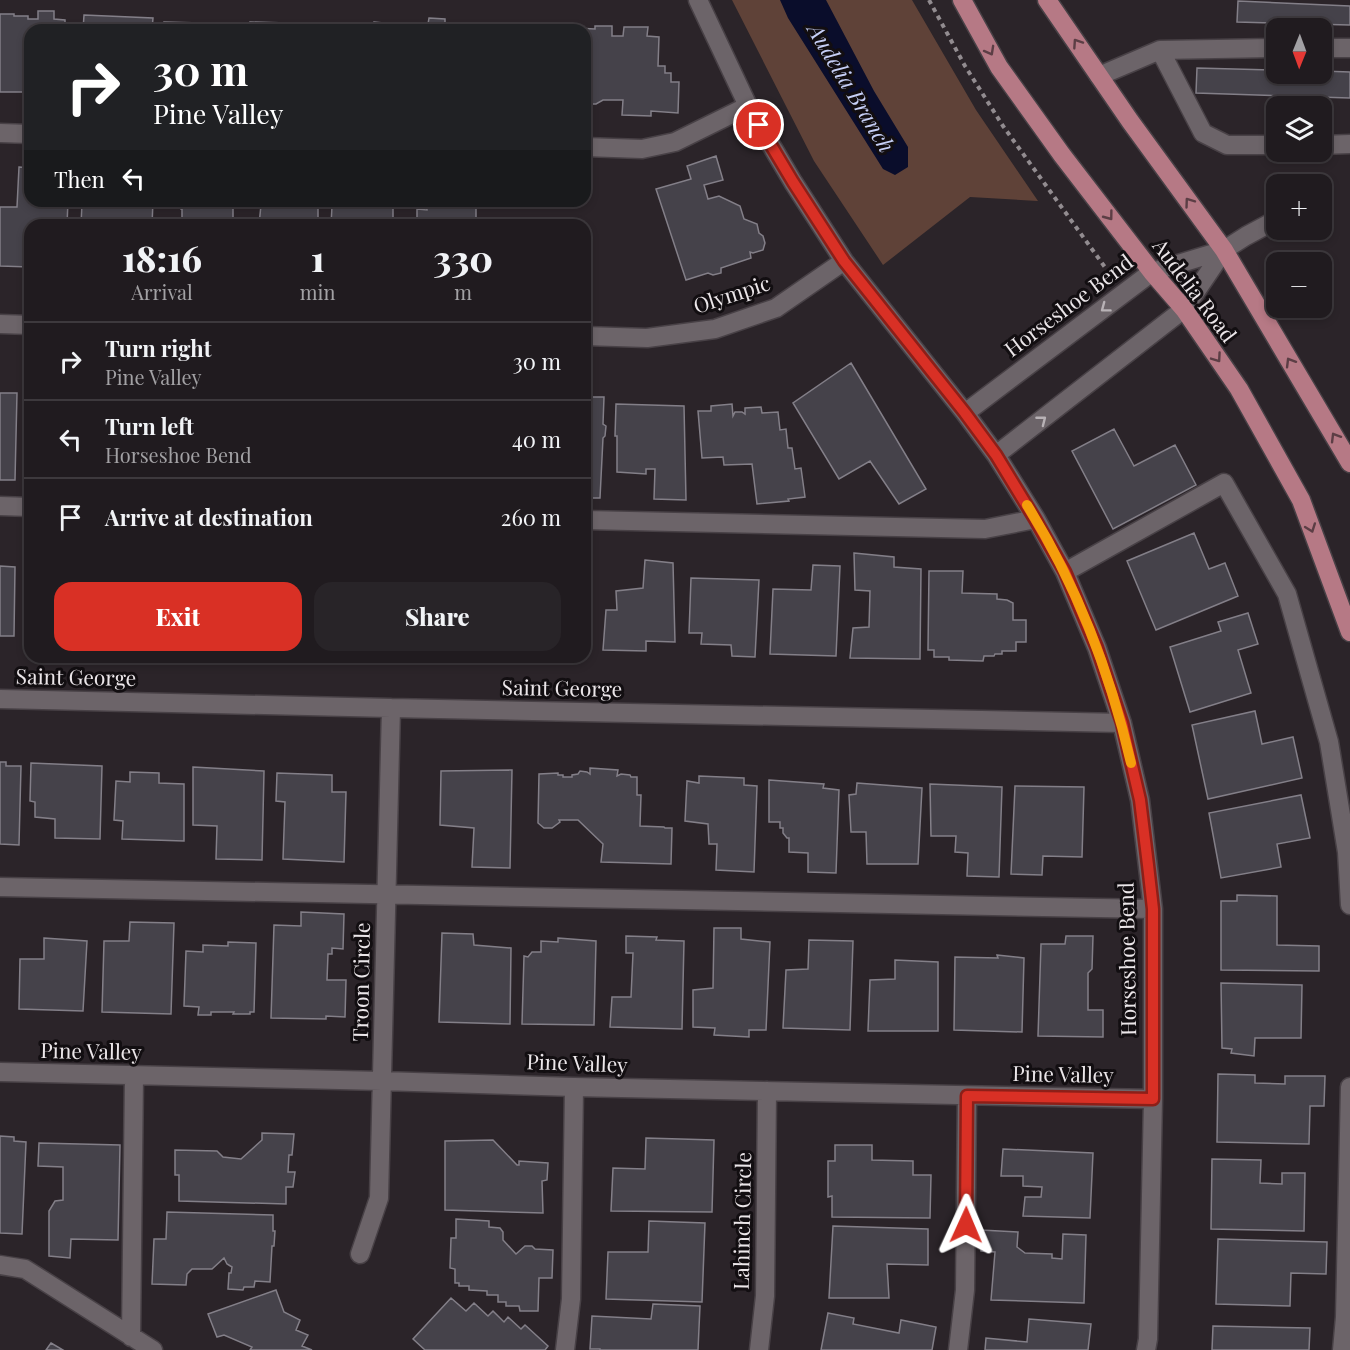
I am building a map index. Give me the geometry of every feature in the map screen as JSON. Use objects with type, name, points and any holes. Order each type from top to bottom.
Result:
[{"type":"main road","name":"Audelia Road","points":[[962,0],[999,67],[1062,155],[1152,272],[1184,309],[1239,389],[1301,500],[1350,632]]},
{"type":"main road","name":"Audelia Road","points":[[1047,0],[1130,121],[1224,250],[1350,463]]},
{"type":"street","name":"Horseshoe Bend","points":[[699,0],[748,106],[844,261],[965,413],[996,455],[1035,519],[1065,572],[1097,648],[1122,723],[1140,800],[1153,909],[1153,1099],[1146,1350]]},
{"type":"street","points":[[1099,76],[1160,50],[1266,48]]},
{"type":"street","points":[[1332,48],[1350,48]]},
{"type":"street","points":[[1160,50],[1203,134],[1227,146],[1266,145]]},
{"type":"street","points":[[591,147],[642,149],[675,142],[748,106]]},
{"type":"street","points":[[0,133],[24,134]]},
{"type":"street","points":[[1332,145],[1350,144]]},
{"type":"street","points":[[996,455],[1184,309],[1224,250],[1266,225]]},
{"type":"street","name":"Horseshoe Bend","points":[[965,413],[1152,272],[1224,250]]},
{"type":"street","name":"Olympic","points":[[591,336],[647,338],[715,329],[776,308],[844,261]]},
{"type":"street","points":[[0,324],[24,325]]},
{"type":"street","points":[[1065,572],[1224,483],[1287,594],[1329,742],[1347,852],[1350,905]]},
{"type":"street","points":[[0,506],[24,507]]},
{"type":"street","points":[[591,520],[985,529],[1035,519]]},
{"type":"street","name":"Saint George","points":[[0,699],[1122,723]]},
{"type":"street","name":"Troon Circle","points":[[360,1254],[379,1198],[390,708]]},
{"type":"street","points":[[0,887],[1153,909]]},
{"type":"street","name":"Pine Valley","points":[[0,1072],[767,1092],[1153,1099]]},
{"type":"street","points":[[131,1337],[134,1075]]},
{"type":"street","points":[[565,1350],[571,1299],[574,1087]]},
{"type":"street","points":[[1342,1350],[1345,1317],[1350,1087]]},
{"type":"street","name":"Lahinch Circle","points":[[759,1350],[765,1296],[767,1092]]},
{"type":"street","points":[[958,1350],[965,1290],[967,1096]]},
{"type":"street","points":[[0,1264],[25,1269],[153,1350]]},
{"type":"path","points":[[929,0],[965,66],[1003,126],[1107,270]]},
{"type":"shaded area","points":[[732,0],[912,0],[976,110],[1038,201],[970,197],[883,265],[814,161]]},
{"type":"water","name":"Audelia Branch","points":[[780,0],[826,0],[874,91],[908,147],[908,167],[895,175],[883,169],[788,18]]},
{"type":"building","points":[[1238,1],[1350,6],[1350,25],[1332,25],[1332,18],[1266,18],[1266,23],[1237,22]]},
{"type":"building","points":[[38,11],[54,11],[54,19],[65,20],[65,24],[24,24],[24,92],[0,92],[0,14],[14,14],[14,16],[28,16],[28,19],[38,19]]},
{"type":"building","points":[[84,15],[153,18],[152,24],[83,24]]},
{"type":"building","points":[[429,18],[445,19],[445,24],[428,24]]},
{"type":"building","points":[[164,22],[238,24],[164,24]]},
{"type":"building","points":[[250,22],[320,24],[250,24]]},
{"type":"building","points":[[595,26],[612,26],[612,36],[623,36],[624,27],[648,27],[647,36],[659,37],[658,66],[665,66],[665,73],[671,73],[671,82],[679,82],[678,113],[651,111],[651,116],[622,115],[623,100],[603,100],[591,104],[591,29],[595,29]]},
{"type":"building","points":[[1197,68],[1266,70],[1266,84],[1332,84],[1332,71],[1350,72],[1350,98],[1196,93]]},
{"type":"building","points":[[716,156],[723,180],[704,185],[708,199],[719,196],[740,206],[744,219],[757,224],[765,243],[763,250],[750,252],[751,258],[721,268],[721,273],[713,275],[708,273],[686,280],[656,189],[691,179],[687,166]]},
{"type":"building","points":[[19,167],[24,167],[24,207],[68,207],[67,219],[24,219],[24,267],[0,266],[0,207],[17,207]]},
{"type":"building","points":[[82,207],[153,207],[152,219],[81,219]]},
{"type":"building","points":[[181,207],[233,207],[233,219],[182,219]]},
{"type":"building","points":[[261,207],[318,207],[318,219],[260,219]]},
{"type":"building","points":[[332,207],[393,207],[393,219],[331,219]]},
{"type":"building","points":[[427,207],[476,207],[476,219],[417,219],[417,209],[427,210]]},
{"type":"building","points":[[851,363],[926,489],[899,504],[870,461],[839,479],[793,403]]},
{"type":"building","points":[[0,393],[17,393],[15,480],[0,480]]},
{"type":"building","points":[[591,397],[604,397],[603,424],[606,426],[603,438],[600,498],[591,498]]},
{"type":"building","points":[[616,404],[684,406],[686,500],[654,499],[655,469],[646,469],[646,474],[617,472]]},
{"type":"building","points":[[732,404],[733,416],[735,412],[745,414],[745,408],[761,407],[762,413],[778,412],[780,430],[786,429],[788,448],[792,448],[795,469],[801,468],[805,497],[757,504],[752,464],[724,465],[723,457],[702,458],[698,411],[711,411],[711,406]]},
{"type":"building","points":[[1114,429],[1134,466],[1175,445],[1196,485],[1113,529],[1072,451]]},
{"type":"building","points":[[1194,533],[1209,569],[1225,563],[1238,596],[1156,630],[1127,561]]},
{"type":"building","points":[[854,553],[894,557],[894,567],[921,569],[920,659],[850,658],[853,628],[869,627],[870,591],[855,590]]},
{"type":"building","points":[[645,560],[673,563],[675,642],[646,641],[646,651],[603,650],[606,610],[617,610],[616,591],[643,588]]},
{"type":"building","points":[[813,565],[840,566],[836,656],[770,654],[773,589],[811,590]]},
{"type":"building","points":[[0,566],[15,567],[14,636],[0,636]]},
{"type":"building","points":[[929,571],[963,571],[962,593],[997,594],[997,599],[1013,603],[1013,620],[1026,620],[1026,642],[1016,642],[1016,651],[1002,651],[1002,654],[984,656],[983,661],[934,657],[934,650],[928,650]]},
{"type":"building","points":[[691,578],[759,580],[755,657],[732,656],[731,645],[701,644],[702,633],[689,633]]},
{"type":"building","points":[[1248,613],[1258,644],[1238,650],[1251,693],[1190,712],[1170,647],[1221,631],[1218,622]]},
{"type":"building","points":[[1255,711],[1262,744],[1293,737],[1302,778],[1208,799],[1192,725]]},
{"type":"building","points":[[0,762],[6,762],[6,766],[21,766],[19,845],[0,844]]},
{"type":"building","points":[[31,763],[102,766],[100,839],[55,838],[55,819],[35,817],[35,802],[30,801]]},
{"type":"building","points":[[193,767],[264,771],[262,860],[216,859],[217,826],[193,825]]},
{"type":"building","points":[[590,768],[618,770],[617,776],[621,774],[637,777],[637,795],[641,795],[640,826],[672,828],[671,864],[601,862],[603,844],[578,820],[559,820],[560,822],[552,828],[544,828],[538,823],[539,774],[558,773],[563,777],[572,777],[580,771],[590,774]]},
{"type":"building","points":[[512,770],[510,868],[472,867],[474,828],[440,825],[441,771]]},
{"type":"building","points":[[130,772],[159,773],[159,783],[184,784],[184,841],[122,839],[123,821],[114,820],[116,781],[130,782]]},
{"type":"building","points":[[277,773],[332,775],[332,792],[346,792],[344,862],[283,859],[285,802],[276,801]]},
{"type":"building","points":[[699,776],[744,778],[744,785],[757,786],[754,872],[716,870],[717,844],[709,844],[708,824],[685,821],[687,781],[699,783]]},
{"type":"building","points":[[769,780],[824,784],[823,788],[839,790],[836,873],[808,872],[808,853],[789,852],[789,838],[783,833],[783,828],[780,828],[780,822],[769,822]]},
{"type":"building","points":[[857,783],[922,788],[918,864],[867,864],[866,832],[851,832],[849,795],[856,794]]},
{"type":"building","points":[[930,784],[1002,787],[999,877],[967,876],[968,853],[955,852],[956,836],[931,836]]},
{"type":"building","points":[[1015,786],[1084,787],[1082,857],[1043,856],[1042,875],[1011,874]]},
{"type":"building","points":[[1301,795],[1310,838],[1277,844],[1281,867],[1221,878],[1209,813]]},
{"type":"building","points":[[1237,895],[1277,896],[1277,945],[1319,946],[1319,971],[1221,970],[1221,901],[1237,901]]},
{"type":"building","points":[[301,912],[344,914],[343,949],[332,948],[332,954],[328,954],[327,980],[346,980],[345,1017],[271,1018],[274,925],[301,926]]},
{"type":"building","points":[[130,922],[174,923],[171,1014],[102,1012],[104,941],[129,941]]},
{"type":"building","points":[[714,928],[741,928],[741,939],[770,942],[766,1030],[749,1030],[749,1037],[714,1035],[715,1028],[693,1027],[693,990],[713,988]]},
{"type":"building","points":[[442,933],[473,934],[474,945],[511,948],[510,1024],[439,1022]]},
{"type":"building","points":[[626,936],[684,941],[682,1029],[610,1027],[612,997],[631,997],[633,953],[626,953]]},
{"type":"building","points":[[1066,936],[1093,936],[1092,969],[1088,973],[1088,1010],[1103,1010],[1103,1037],[1038,1036],[1041,944],[1065,944]]},
{"type":"building","points":[[44,938],[87,941],[83,1011],[19,1009],[20,959],[44,959]]},
{"type":"building","points":[[558,938],[596,941],[594,1025],[522,1024],[524,956],[528,957],[532,952],[541,952],[541,941],[558,942]]},
{"type":"building","points":[[809,940],[853,941],[850,1030],[783,1028],[786,970],[808,969]]},
{"type":"building","points":[[228,942],[256,943],[254,1012],[233,1014],[234,1012],[211,1012],[211,1015],[198,1015],[199,1007],[184,1006],[186,951],[203,952],[203,945],[228,946]]},
{"type":"building","points":[[997,955],[1024,958],[1022,1032],[954,1030],[955,957],[998,958]]},
{"type":"building","points":[[895,960],[938,962],[938,1031],[868,1031],[870,980],[895,979]]},
{"type":"building","points":[[1221,983],[1302,985],[1301,1038],[1255,1038],[1254,1056],[1231,1053],[1232,1049],[1222,1048]]},
{"type":"building","points":[[1218,1074],[1255,1075],[1255,1083],[1285,1084],[1285,1076],[1325,1076],[1324,1106],[1310,1106],[1309,1144],[1217,1142]]},
{"type":"building","points":[[262,1133],[294,1134],[288,1172],[295,1172],[293,1187],[286,1187],[286,1204],[179,1201],[179,1175],[175,1175],[175,1150],[217,1151],[223,1157],[241,1159],[262,1140]]},
{"type":"building","points":[[0,1136],[14,1137],[14,1141],[26,1142],[22,1234],[0,1233]]},
{"type":"building","points":[[646,1138],[714,1140],[712,1212],[611,1211],[613,1168],[645,1169]]},
{"type":"building","points":[[493,1140],[517,1165],[519,1161],[548,1163],[547,1180],[542,1181],[543,1213],[445,1210],[445,1141]]},
{"type":"building","points":[[39,1143],[120,1145],[118,1240],[71,1239],[70,1258],[49,1256],[49,1211],[55,1201],[63,1200],[63,1167],[38,1166]]},
{"type":"building","points":[[835,1145],[872,1145],[872,1160],[913,1161],[913,1175],[931,1175],[930,1218],[832,1217],[832,1196],[828,1197],[828,1161],[835,1161]]},
{"type":"building","points":[[1003,1149],[1093,1153],[1090,1218],[1023,1216],[1025,1197],[1041,1197],[1042,1187],[1023,1186],[1023,1176],[1001,1176]]},
{"type":"building","points":[[1212,1159],[1261,1160],[1260,1183],[1282,1184],[1282,1173],[1305,1173],[1304,1231],[1211,1229]]},
{"type":"building","points":[[167,1212],[273,1215],[273,1231],[275,1231],[270,1282],[255,1281],[254,1287],[244,1287],[243,1290],[228,1289],[229,1273],[232,1267],[224,1258],[212,1269],[192,1269],[187,1274],[186,1285],[152,1284],[154,1239],[166,1239]]},
{"type":"building","points":[[456,1219],[489,1221],[489,1227],[500,1228],[503,1232],[503,1240],[516,1254],[525,1246],[553,1250],[552,1278],[539,1278],[538,1311],[520,1311],[519,1306],[506,1306],[506,1302],[498,1302],[498,1295],[487,1295],[487,1291],[469,1290],[469,1286],[459,1286],[459,1283],[455,1283],[455,1269],[450,1268],[451,1238],[456,1238]]},
{"type":"building","points":[[649,1221],[705,1223],[702,1302],[606,1299],[608,1252],[648,1252]]},
{"type":"building","points":[[833,1226],[928,1229],[928,1265],[887,1264],[889,1298],[829,1298]]},
{"type":"building","points":[[981,1230],[1018,1232],[1017,1247],[1025,1253],[1052,1254],[1052,1258],[1062,1259],[1063,1234],[1086,1235],[1084,1303],[991,1300],[995,1252],[981,1251]]},
{"type":"building","points":[[1218,1239],[1327,1242],[1326,1274],[1291,1273],[1290,1306],[1216,1304]]},
{"type":"building","points":[[276,1290],[284,1312],[300,1320],[296,1330],[308,1335],[302,1346],[312,1350],[250,1350],[252,1347],[224,1335],[217,1337],[208,1314]]},
{"type":"building","points":[[451,1298],[466,1311],[474,1303],[488,1316],[493,1311],[504,1322],[508,1317],[521,1329],[525,1325],[548,1346],[545,1350],[425,1350],[413,1339]]},
{"type":"building","points":[[653,1304],[700,1306],[698,1350],[590,1349],[592,1316],[651,1319]]},
{"type":"building","points":[[828,1313],[854,1318],[853,1324],[899,1333],[901,1320],[936,1327],[932,1350],[821,1350]]},
{"type":"building","points":[[1029,1319],[1091,1324],[1088,1350],[985,1350],[986,1338],[1027,1342]]},
{"type":"building","points":[[1213,1326],[1310,1328],[1309,1350],[1212,1350]]},
{"type":"building","points":[[51,1343],[63,1350],[46,1350]]},
{"type":"slow traffic","points":[[1027,505],[1065,572],[1097,648],[1122,723],[1131,763]]},
{"type":"route","points":[[759,125],[844,261],[996,455],[1065,572],[1097,648],[1122,723],[1140,800],[1153,909],[1153,1099],[967,1096],[966,1225]]}]
